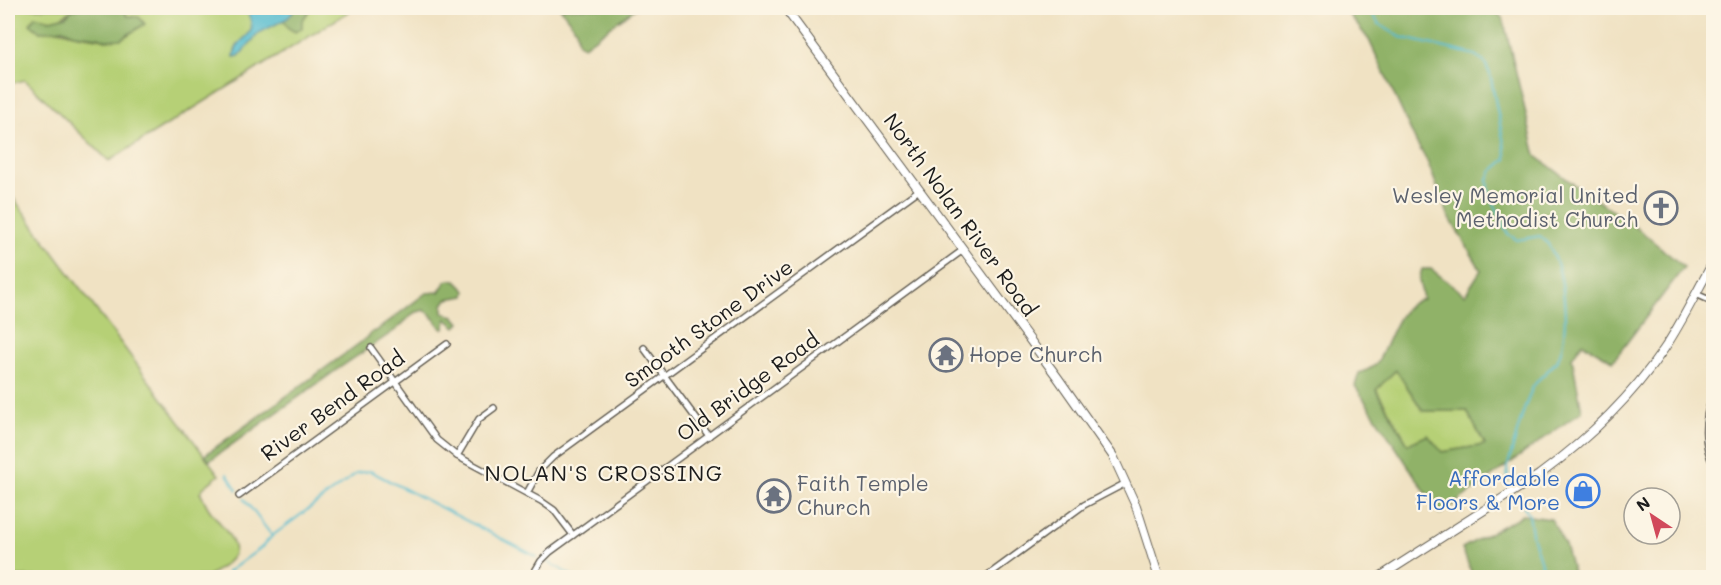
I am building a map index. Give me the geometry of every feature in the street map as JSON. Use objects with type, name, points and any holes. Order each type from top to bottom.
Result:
[{"type":"main road","name":"North Nolan River Road","points":[[785,8],[1113,456],[1136,506],[1159,578]]},
{"type":"main road","points":[[1378,578],[1539,475],[1609,418],[1665,348],[1713,261]]},
{"type":"street","name":"Smooth Stone Drive","points":[[527,493],[539,471],[554,457],[919,190]]},
{"type":"street","name":"Old Bridge Road","points":[[531,578],[544,558],[573,535],[963,250]]},
{"type":"street","points":[[1696,294],[1713,302]]},
{"type":"street","name":"River Bend Road","points":[[239,496],[447,344]]},
{"type":"street","points":[[371,348],[437,440],[457,456],[554,510],[573,535]]},
{"type":"street","points":[[644,348],[709,436]]},
{"type":"street","points":[[1713,393],[1708,408],[1705,434],[1713,465]]},
{"type":"street","points":[[457,456],[479,419],[494,408]]},
{"type":"street","points":[[984,578],[1084,505],[1126,483]]},
{"type":"green space","points":[[8,8],[82,8],[72,10],[55,19],[44,18],[40,32],[55,30],[106,40],[127,16],[123,8],[181,10],[185,8],[295,8],[288,18],[302,21],[311,8],[355,8],[109,161],[25,80],[8,84]]},
{"type":"green space","points":[[123,8],[127,16],[139,17],[145,24],[121,39],[106,40],[74,34],[63,29],[40,32],[30,24],[35,16],[50,20],[66,16],[72,10]]},
{"type":"green space","points":[[295,8],[311,8],[302,21],[302,28],[295,32],[288,28],[284,20]]},
{"type":"green space","points":[[560,8],[636,8],[584,46],[578,43],[576,29]]},
{"type":"green space","points":[[1344,8],[1489,8],[1503,18],[1536,156],[1591,197],[1626,219],[1684,267],[1613,361],[1582,343],[1572,358],[1582,411],[1440,514],[1355,386],[1359,373],[1376,364],[1406,308],[1423,299],[1419,280],[1422,269],[1431,269],[1465,295],[1481,270],[1449,217],[1427,161],[1369,40]],"holes":[[[1396,370],[1423,411],[1467,411],[1485,445],[1442,452],[1428,435],[1408,444],[1376,390]]]},
{"type":"green space","points":[[8,191],[219,475],[200,493],[233,543],[234,553],[226,563],[207,577],[8,577]]},
{"type":"green space","points":[[446,281],[456,281],[466,291],[465,296],[447,299],[443,305],[443,313],[454,316],[460,323],[456,327],[446,319],[445,328],[442,329],[424,310],[414,313],[397,329],[209,461],[205,455],[426,293],[439,292]]},
{"type":"green space","points":[[1396,370],[1423,411],[1467,411],[1485,445],[1442,452],[1408,444],[1376,389]]},
{"type":"green space","points":[[1522,515],[1551,519],[1565,545],[1574,577],[1473,577],[1462,548]]},
{"type":"water","points":[[245,8],[295,8],[288,18],[259,33],[239,56],[234,57],[239,43],[247,36],[252,26]]},
{"type":"waterway","points":[[1368,8],[1379,24],[1400,37],[1475,55],[1485,63],[1490,74],[1506,154],[1506,159],[1491,172],[1488,179],[1489,193],[1508,234],[1517,240],[1540,236],[1555,258],[1560,274],[1565,309],[1565,327],[1560,354],[1535,384],[1528,398],[1507,468],[1508,481]]},
{"type":"waterway","points":[[244,499],[272,536],[357,473],[370,471],[537,557]]},
{"type":"waterway","points":[[227,474],[237,490]]},
{"type":"waterway","points":[[1522,503],[1529,515],[1533,539],[1546,578]]},
{"type":"waterway","points":[[228,572],[262,547],[272,536]]},
{"type":"waterway","points":[[548,562],[576,578]]},
{"type":"place","name":"Wesley Memorial United Methodist Church","points":[[1661,208]]},
{"type":"place","name":"Hope Church","points":[[946,355]]},
{"type":"place","name":"Affordable Floors & More","points":[[1583,491]]},
{"type":"place","name":"Faith Temple Church","points":[[774,496]]},
{"type":"district","name":"NOLAN'S CROSSING","points":[[604,473]]}]
